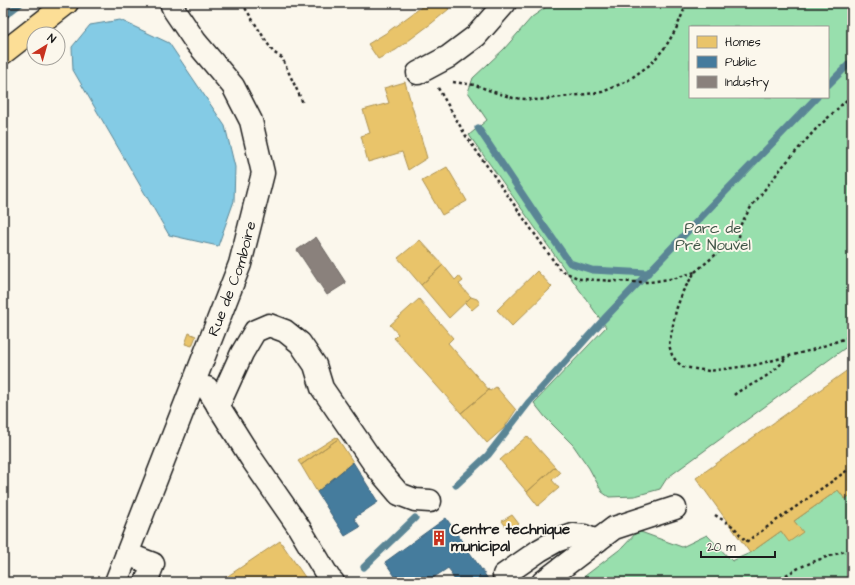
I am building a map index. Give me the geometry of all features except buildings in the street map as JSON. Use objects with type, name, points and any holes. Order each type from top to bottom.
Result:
[{"type":"main road","points":[[3,53],[67,3]]},
{"type":"street","name":"Rue de Comboire","points":[[122,567],[240,264],[263,173],[251,120],[232,86],[195,41],[174,10],[171,3]]},
{"type":"street","points":[[425,76],[476,36],[505,3]]},
{"type":"street","points":[[333,582],[329,578],[298,526],[251,458],[213,397],[255,331],[269,325],[284,331],[300,343],[315,365],[322,388],[377,468],[390,484],[399,494],[415,500],[430,501]]},
{"type":"street","points":[[543,582],[614,528],[675,508]]},
{"type":"street","points":[[504,575],[540,550],[556,541],[573,535],[584,536],[597,541]]},
{"type":"street","points":[[122,567],[152,565]]},
{"type":"path","points":[[242,3],[273,52],[282,58],[303,103]]},
{"type":"path","points":[[425,76],[475,85],[514,98],[538,100],[603,92],[627,80],[651,64],[666,46],[676,29],[687,3]]},
{"type":"path","points":[[425,76],[560,270],[580,279],[633,282],[650,282],[676,278],[695,272]]},
{"type":"path","points":[[738,242],[741,224],[751,207],[783,166],[815,130],[852,94]]},
{"type":"path","points":[[743,245],[738,242],[731,242],[695,272],[683,291],[672,325],[669,345],[672,355],[683,367],[709,371],[755,365],[786,357],[852,336]]},
{"type":"path","points":[[734,395],[774,371],[782,364],[786,357]]},
{"type":"path","points":[[715,515],[734,527],[746,542],[852,467]]},
{"type":"path","points":[[776,582],[801,567],[852,549]]},
{"type":"green space","name":"Parc de Pré Nouvel","points":[[552,3],[852,3],[852,343],[667,478],[660,489],[635,496],[609,497],[602,492],[589,468],[573,445],[545,417],[534,403],[606,327],[469,135],[487,120],[468,92],[473,78],[504,49],[532,17]]},
{"type":"green space","points":[[838,490],[845,499],[852,494],[852,582],[577,582],[623,547],[638,531],[682,547],[707,535],[732,561],[750,553],[781,531],[789,541],[802,532],[794,521]]},
{"type":"water","points":[[120,20],[169,43],[225,126],[235,167],[234,201],[218,246],[169,235],[73,70],[72,47],[90,25]]},
{"type":"waterway","points":[[3,17],[21,3]]},
{"type":"waterway","points":[[829,84],[852,61]]},
{"type":"waterway","points":[[456,485],[488,455],[529,402],[604,319],[816,98]]},
{"type":"waterway","points":[[478,128],[570,263],[592,270],[648,273]]},
{"type":"waterway","points":[[364,567],[415,518]]},
{"type":"place","name":"Centre technique municipal","points":[[439,538]]}]
